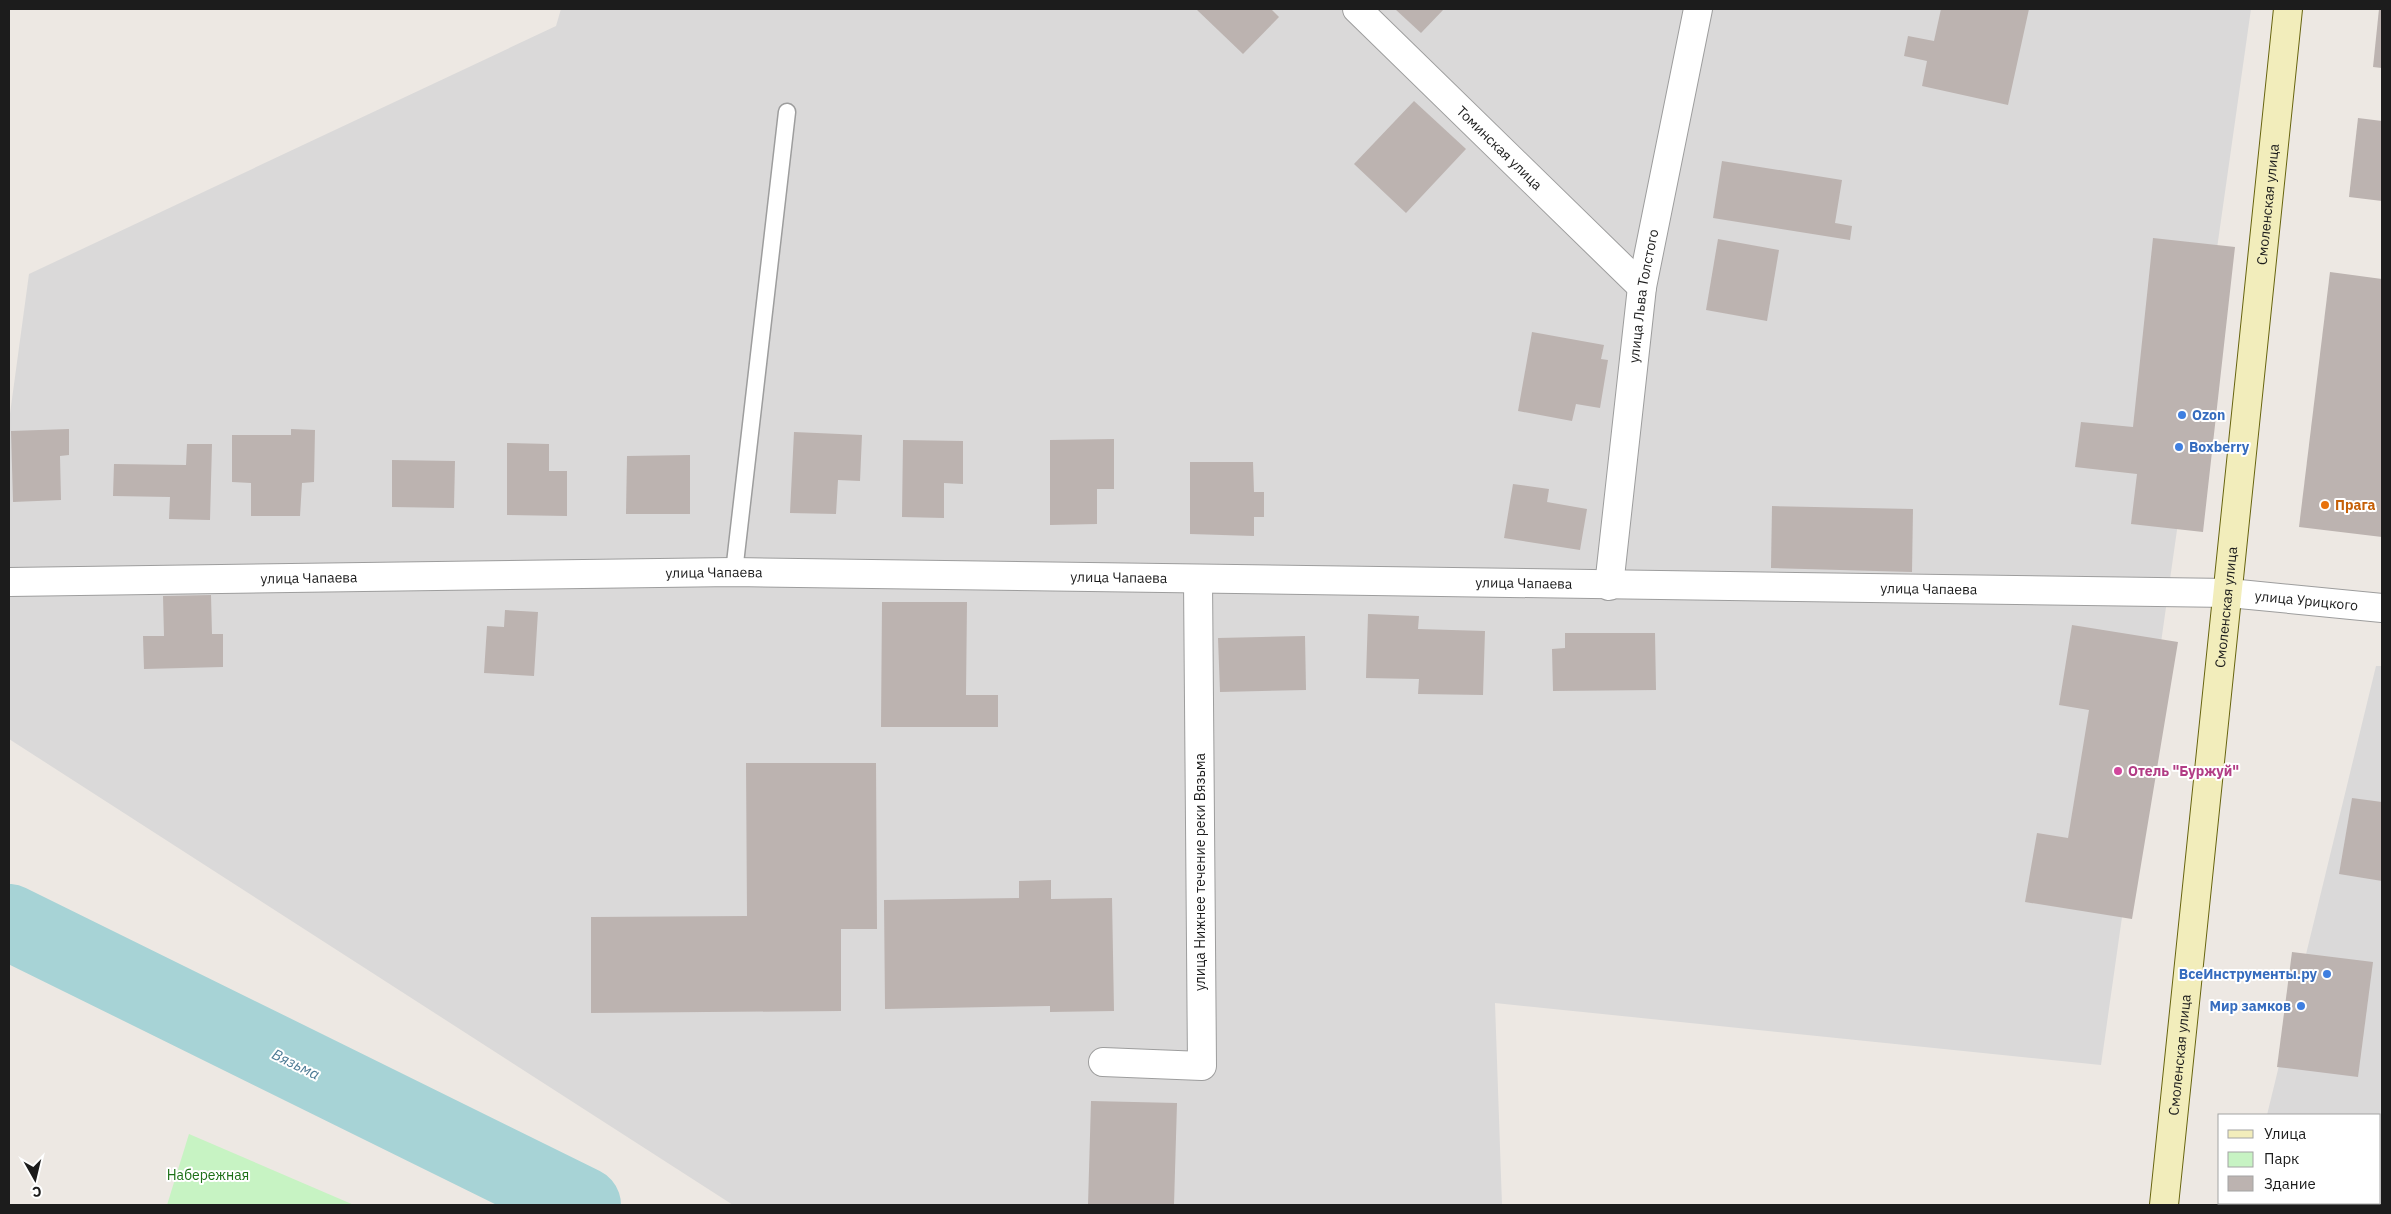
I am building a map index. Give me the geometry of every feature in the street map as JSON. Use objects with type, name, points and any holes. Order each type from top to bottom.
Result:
[{"type":"main road","name":"Смоленская улица","points":[[2164,1205],[2229,593],[2288,9]]},
{"type":"street","name":"Томинская улица","points":[[1357,9],[1642,287]]},
{"type":"street","name":"улица Льва Толстого","points":[[1609,586],[1642,287],[1698,9]]},
{"type":"street","name":"улица Чапаева","points":[[9,582],[734,572],[1609,586],[2229,593]]},
{"type":"street","name":"улица Нижнее течение реки Вязьма","points":[[1103,1062],[1202,1066],[1198,580]]},
{"type":"street","name":"улица Урицкого","points":[[2229,593],[2382,608]]},
{"type":"lane","points":[[734,572],[787,112]]},
{"type":"shaded area","points":[[561,9],[2251,9],[2101,1065],[1495,1003],[1502,1205],[733,1205],[9,739],[9,421],[29,274],[556,26]]},
{"type":"shaded area","points":[[2376,666],[2382,666],[2382,1205],[2282,1204],[2381,1204],[2381,1114],[2267,1114]]},
{"type":"green space","name":"Набережная","points":[[189,1134],[354,1205],[167,1205]]},
{"type":"building","points":[[1196,9],[1271,9],[1279,17],[1243,54]]},
{"type":"building","points":[[1395,9],[1444,9],[1421,33]]},
{"type":"building","points":[[1941,9],[2029,9],[2008,105],[1922,86],[1927,61],[1904,56],[1908,36],[1934,41]]},
{"type":"building","points":[[2379,9],[2382,9],[2382,68],[2373,67]]},
{"type":"building","points":[[1414,101],[1466,149],[1406,213],[1354,164]]},
{"type":"building","points":[[2358,118],[2382,121],[2382,201],[2349,197]]},
{"type":"building","points":[[1722,161],[1842,180],[1835,223],[1852,226],[1850,240],[1713,218]]},
{"type":"building","points":[[2153,238],[2235,247],[2203,532],[2131,524],[2137,474],[2075,467],[2081,422],[2133,427]]},
{"type":"building","points":[[1718,239],[1779,250],[1767,321],[1706,310]]},
{"type":"building","points":[[2330,272],[2382,279],[2382,537],[2299,527]]},
{"type":"building","points":[[1532,332],[1604,345],[1601,359],[1608,360],[1600,408],[1576,404],[1572,421],[1518,411]]},
{"type":"building","points":[[69,429],[69,455],[60,456],[61,500],[13,502],[11,431]]},
{"type":"building","points":[[291,429],[315,430],[314,482],[302,483],[300,516],[251,516],[251,483],[232,482],[232,435],[291,435]]},
{"type":"building","points":[[794,432],[862,435],[860,481],[838,480],[836,514],[790,513]]},
{"type":"building","points":[[1114,439],[1114,489],[1097,489],[1097,524],[1050,525],[1050,440]]},
{"type":"building","points":[[903,440],[963,441],[963,484],[944,483],[944,518],[902,517]]},
{"type":"building","points":[[507,443],[549,444],[549,471],[567,471],[567,516],[507,515]]},
{"type":"building","points":[[187,444],[212,444],[210,520],[169,519],[170,497],[113,496],[114,464],[186,465]]},
{"type":"building","points":[[690,455],[690,514],[626,514],[627,456]]},
{"type":"building","points":[[392,460],[455,461],[454,508],[392,507]]},
{"type":"building","points":[[1190,462],[1253,462],[1254,492],[1264,492],[1264,517],[1254,517],[1254,536],[1190,534]]},
{"type":"building","points":[[1513,484],[1549,489],[1547,502],[1587,509],[1580,550],[1504,538]]},
{"type":"building","points":[[1772,506],[1913,509],[1912,572],[1771,568]]},
{"type":"building","points":[[211,595],[212,634],[223,634],[223,667],[144,669],[143,636],[164,636],[163,596]]},
{"type":"building","points":[[882,602],[967,602],[966,695],[998,695],[998,727],[881,727]]},
{"type":"building","points":[[505,610],[538,612],[534,676],[484,673],[487,626],[504,627]]},
{"type":"building","points":[[1368,614],[1419,616],[1418,629],[1485,631],[1483,695],[1418,694],[1419,679],[1366,678]]},
{"type":"building","name":"Отель \"Буржуй\"","points":[[2072,625],[2178,642],[2132,919],[2025,902],[2037,833],[2068,838],[2089,710],[2059,705]]},
{"type":"building","points":[[1565,633],[1655,633],[1656,690],[1553,691],[1552,649],[1565,648]]},
{"type":"building","points":[[1305,636],[1306,690],[1220,692],[1218,638]]},
{"type":"building","points":[[746,763],[876,763],[877,929],[841,929],[841,1011],[591,1013],[591,917],[747,916]]},
{"type":"building","points":[[2352,798],[2382,802],[2382,881],[2339,874]]},
{"type":"building","points":[[1051,880],[1051,899],[1112,898],[1114,1011],[1050,1012],[1050,1006],[885,1009],[884,900],[1019,898],[1019,881]]},
{"type":"building","points":[[2292,952],[2373,962],[2358,1077],[2277,1067]]},
{"type":"building","points":[[1091,1101],[1177,1103],[1174,1205],[1088,1205]]},
{"type":"waterway","name":"Вязьма","points":[[9,922],[583,1205]]},
{"type":"place","name":"Ozon","points":[[2182,415]]},
{"type":"place","name":"Boxberry","points":[[2179,447]]},
{"type":"place","name":"Прага","points":[[2325,505]]},
{"type":"place","name":"Отель \"Буржуй\"","points":[[2118,771]]},
{"type":"place","name":"ВсеИнструменты.ру","points":[[2327,974]]},
{"type":"place","name":"Мир замков","points":[[2301,1006]]}]
